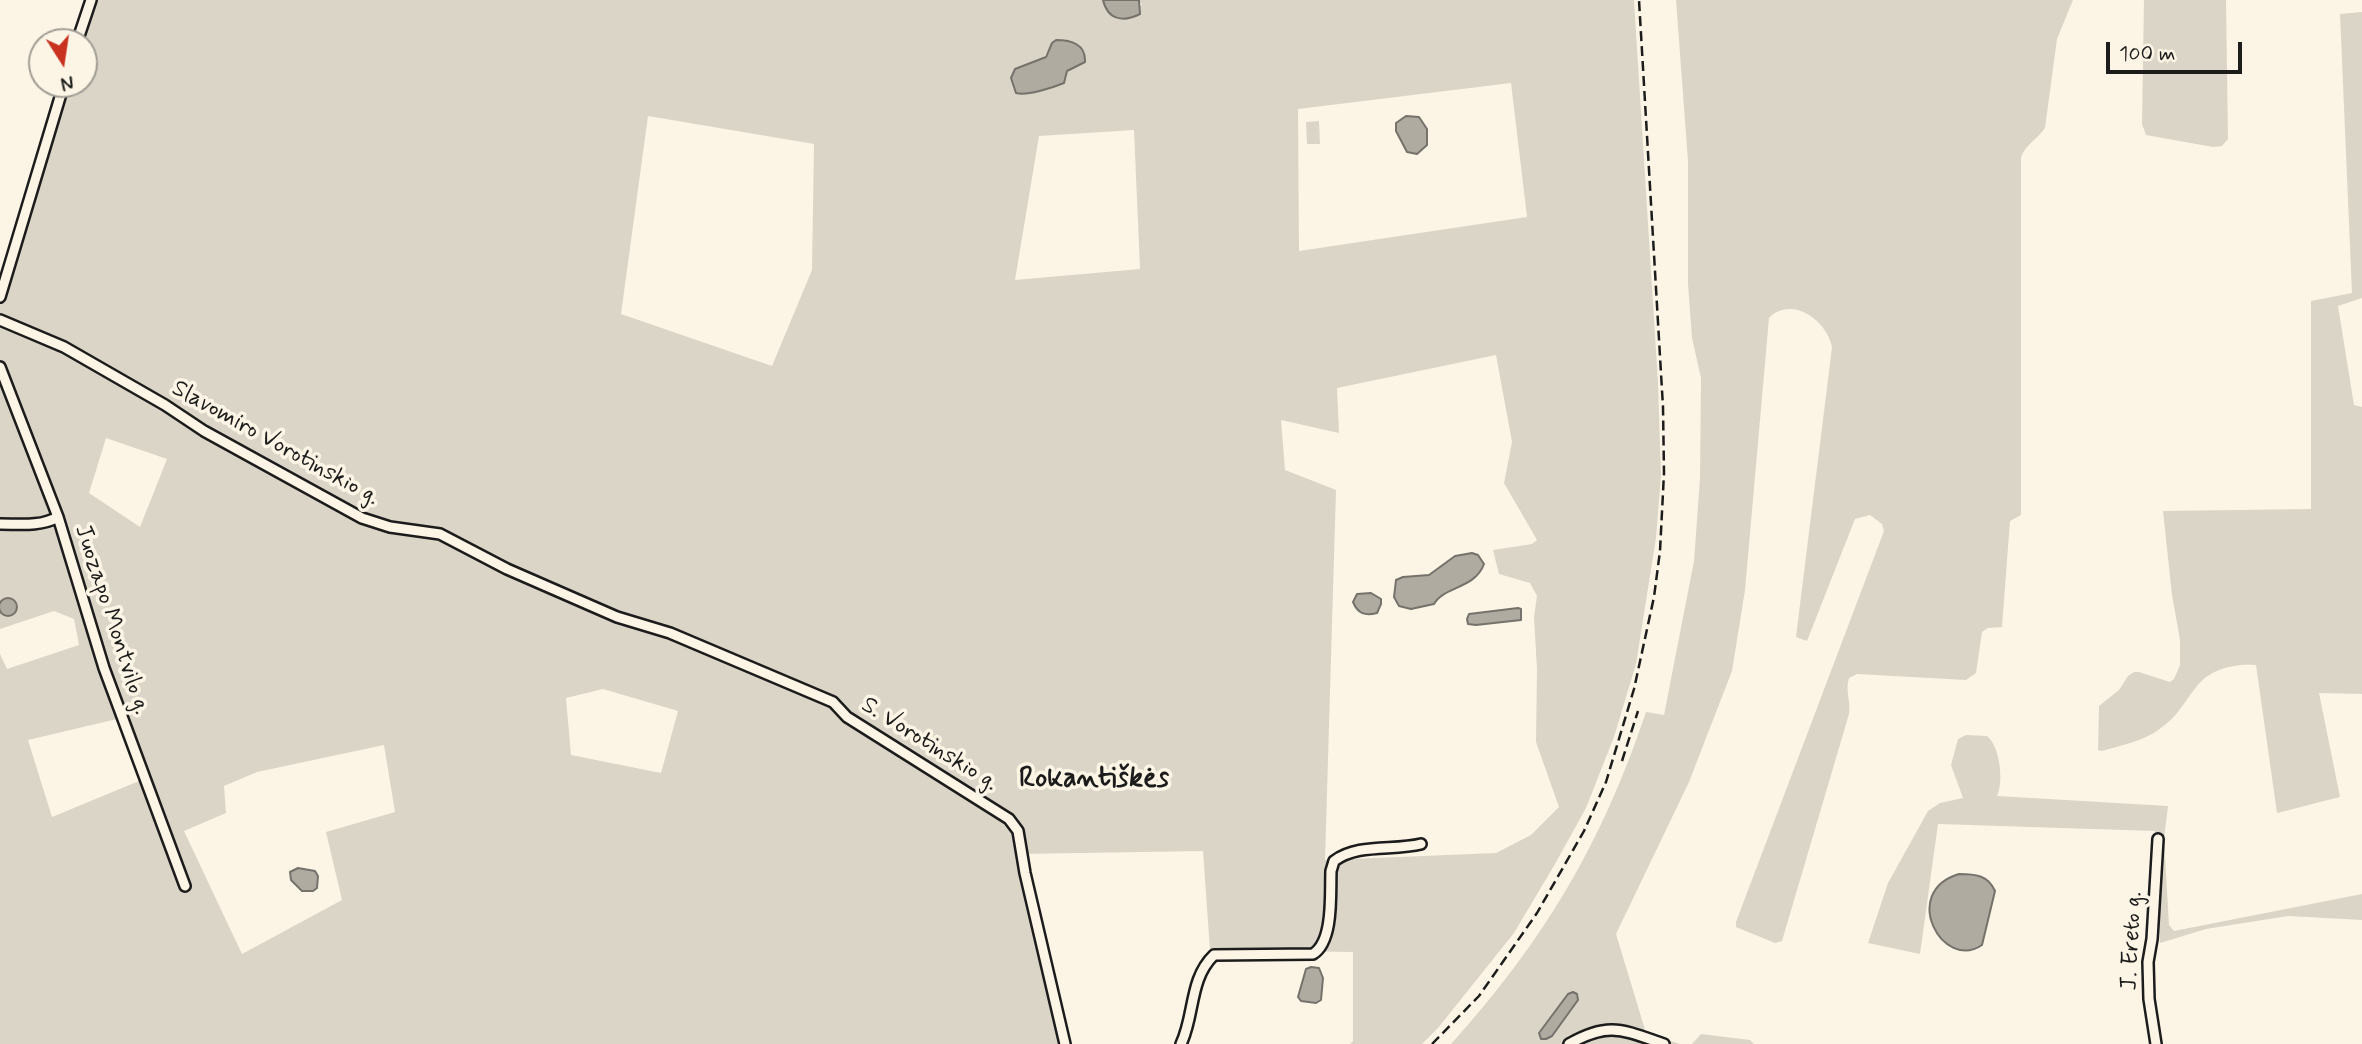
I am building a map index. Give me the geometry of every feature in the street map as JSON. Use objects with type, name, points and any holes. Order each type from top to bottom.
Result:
[{"type":"street","points":[[82,28],[91,0]]},
{"type":"street","points":[[0,297],[60,98]]},
{"type":"street","name":"Slavomiro Vorotinskio g.","points":[[0,320],[64,348],[165,405],[204,431],[362,518],[390,527],[440,534],[507,569],[617,617],[670,633],[693,644]]},
{"type":"street","name":"Juozapo Montvilo g.","points":[[0,367],[58,517],[104,668],[185,886]]},
{"type":"street","points":[[0,524],[38,524],[58,517]]},
{"type":"street","name":"S. Vorotinskio g.","points":[[693,644],[833,702],[847,717],[1009,819],[1018,831],[1025,873],[1065,1044]]},
{"type":"street","name":"J. Ereto g.","points":[[2156,1044],[2147,962],[2152,939],[2158,839]]},
{"type":"street","points":[[1181,1044],[1196,982],[1205,964],[1214,955],[1313,954],[1320,949],[1327,934],[1331,871],[1335,861],[1352,852],[1421,844]]},
{"type":"street","points":[[1569,1044],[1587,1033],[1602,1029],[1613,1029],[1634,1039],[1664,1044]]},
{"type":"shaded area","points":[[96,0],[1103,0],[1108,11],[1117,19],[1142,5],[1139,0],[1634,0],[1658,383],[1661,475],[1656,538],[1636,664],[1614,737],[1586,808],[1555,864],[1514,933],[1438,1028],[1422,1044],[1350,1044],[1353,1041],[1353,952],[1210,950],[1203,851],[1019,854],[1060,1044],[0,1044],[0,654],[7,669],[79,645],[74,619],[54,611],[0,629],[3,599],[0,603],[0,297],[5,293],[66,98],[98,98],[98,28],[87,28]],"holes":[[[1056,40],[1079,45],[1082,52],[1076,65],[1067,71],[1066,80],[1053,88],[1038,90],[1038,62]],[[1511,83],[1527,217],[1299,251],[1298,109]],[[648,116],[814,144],[812,270],[772,366],[621,314]],[[1134,130],[1140,269],[1015,280],[1039,136]],[[1496,355],[1512,442],[1504,483],[1537,540],[1532,544],[1493,550],[1499,574],[1530,583],[1537,596],[1534,617],[1537,669],[1536,742],[1559,807],[1531,835],[1496,853],[1325,860],[1336,490],[1285,470],[1281,420],[1339,433],[1337,388]],[[106,438],[167,459],[140,527],[89,493]],[[603,689],[678,711],[661,773],[571,755],[566,698]],[[117,719],[139,781],[52,817],[28,740]],[[384,745],[395,812],[326,832],[342,900],[242,954],[184,831],[226,813],[224,786],[257,772]]]},
{"type":"shaded area","points":[[1103,0],[1139,0],[1140,14],[1117,18],[1105,7]]},
{"type":"shaded area","points":[[1676,0],[2073,0],[2057,39],[2045,128],[2021,157],[2021,515],[2010,521],[2002,627],[1988,628],[1982,632],[1976,673],[1966,680],[1857,674],[1849,678],[1849,714],[1782,941],[1775,943],[1736,927],[1884,531],[1882,524],[1870,515],[1855,519],[1807,641],[1796,637],[1832,347],[1823,328],[1807,314],[1788,309],[1769,318],[1745,590],[1732,671],[1689,782],[1616,934],[1646,1033],[1680,1044],[1451,1044],[1515,967],[1567,888],[1610,805],[1646,712],[1664,715],[1694,561],[1700,478],[1701,378],[1692,338],[1688,284],[1688,161]]},
{"type":"shaded area","points":[[2144,0],[2226,0],[2228,139],[2222,146],[2213,147],[2146,135],[2142,124]]},
{"type":"shaded area","points":[[2362,12],[2362,298],[2338,306],[2354,405],[2362,407],[2362,694],[2319,693],[2340,797],[2277,813],[2256,665],[2232,666],[2216,671],[2202,680],[2171,720],[2159,730],[2135,741],[2101,751],[2098,750],[2099,706],[2119,690],[2134,672],[2170,682],[2180,665],[2180,640],[2163,511],[2311,509],[2311,301],[2352,293],[2340,14]]},
{"type":"shaded area","points":[[1056,40],[1067,41],[1080,47],[1085,62],[1067,71],[1064,83],[1033,92],[1016,93],[1011,78],[1015,69],[1046,57]]},
{"type":"shaded area","points":[[1406,116],[1419,117],[1427,129],[1427,145],[1417,154],[1407,152],[1396,131],[1396,123]]},
{"type":"shaded area","points":[[1319,121],[1320,144],[1307,144],[1306,122]]},
{"type":"shaded area","points":[[1472,553],[1478,555],[1484,564],[1474,578],[1445,594],[1434,604],[1411,609],[1399,606],[1394,597],[1396,580],[1429,575],[1455,556]]},
{"type":"shaded area","points":[[1371,593],[1381,599],[1377,613],[1362,613],[1353,602],[1357,594]]},
{"type":"shaded area","points":[[8,598],[14,601],[17,607],[14,613],[8,616],[2,613],[-1,607],[2,601]]},
{"type":"shaded area","points":[[1521,609],[1521,620],[1468,624],[1469,614]]},
{"type":"shaded area","points":[[1966,735],[1987,736],[1995,748],[2000,774],[1997,796],[2168,806],[2164,839],[2169,925],[2174,931],[2362,894],[2362,920],[2288,916],[2206,929],[2160,943],[2155,831],[1938,824],[1920,954],[1868,943],[1888,883],[1928,811],[1940,803],[1963,798],[1951,765],[1958,739]]},
{"type":"shaded area","points":[[298,868],[315,871],[318,876],[317,888],[313,891],[302,891],[291,880],[290,872]]},
{"type":"shaded area","points":[[1959,874],[1980,876],[1989,882],[1995,891],[1982,945],[1967,950],[1954,948],[1942,939],[1933,926],[1930,911],[1932,896],[1941,883]]},
{"type":"shaded area","points":[[1319,968],[1323,978],[1321,1000],[1316,1003],[1301,1001],[1298,997],[1306,969]]},
{"type":"shaded area","points":[[1568,994],[1577,994],[1578,1000],[1552,1036],[1541,1039],[1539,1033]]},
{"type":"shaded area","points":[[1701,1034],[1750,1040],[1754,1044],[1692,1044]]},
{"type":"railway","points":[[1432,1044],[1479,996],[1537,913],[1584,831],[1606,782],[1634,689],[1654,597],[1660,551],[1664,473],[1663,407],[1639,0]]},
{"type":"railway","points":[[1622,761],[1638,711]]},
{"type":"district","name":"Rokantiškės","points":[[1094,780]]}]
